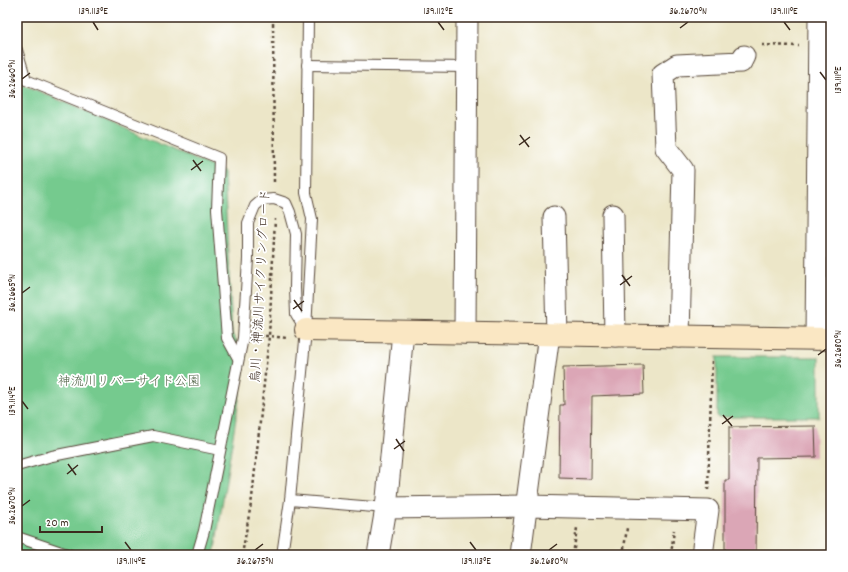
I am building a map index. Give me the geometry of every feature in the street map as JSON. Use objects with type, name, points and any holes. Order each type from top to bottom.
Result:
[{"type":"street","points":[[465,333],[467,17]]},
{"type":"street","points":[[306,330],[824,339],[819,17]]},
{"type":"street","points":[[679,337],[683,170],[666,148],[663,74],[677,64],[741,62],[744,56]]},
{"type":"street","points":[[613,215],[615,336]]},
{"type":"street","points":[[520,555],[553,335],[554,217]]},
{"type":"street","points":[[378,555],[386,508],[403,332]]},
{"type":"street","points":[[386,508],[527,506],[708,510],[702,555]]},
{"type":"lane","points":[[282,555],[290,500],[306,330],[312,219],[306,193],[308,17]]},
{"type":"lane","points":[[17,50],[26,80],[219,158],[217,210],[227,338],[238,358]]},
{"type":"lane","points":[[308,65],[467,67]]},
{"type":"lane","points":[[197,555],[204,531],[243,338],[248,259],[248,223],[255,206],[262,200],[274,199],[286,203],[290,212],[296,234],[296,314],[306,330]]},
{"type":"lane","points":[[17,466],[52,456],[152,436],[220,450]]},
{"type":"lane","points":[[290,500],[386,508]]},
{"type":"lane","points":[[17,537],[70,555]]},
{"type":"path","name":"烏川・神流川サイクリングロード","points":[[242,555],[252,498],[269,336],[275,226],[273,17]]},
{"type":"path","points":[[744,56],[759,45],[819,47]]},
{"type":"path","points":[[708,510],[712,337]]},
{"type":"path","points":[[573,555],[579,507]]},
{"type":"path","points":[[623,555],[629,508]]},
{"type":"green space","name":"神流川リバーサイド公園","points":[[17,72],[20,83],[224,172],[232,334],[246,356],[214,555],[17,555]]},
{"type":"green space","points":[[717,357],[819,357],[819,417],[717,417]]},
{"type":"building","points":[[643,365],[644,394],[592,396],[591,479],[559,478],[560,405],[564,405],[563,367]]},
{"type":"building","points":[[815,426],[816,457],[757,458],[756,555],[725,555],[725,480],[729,480],[729,427]]}]
